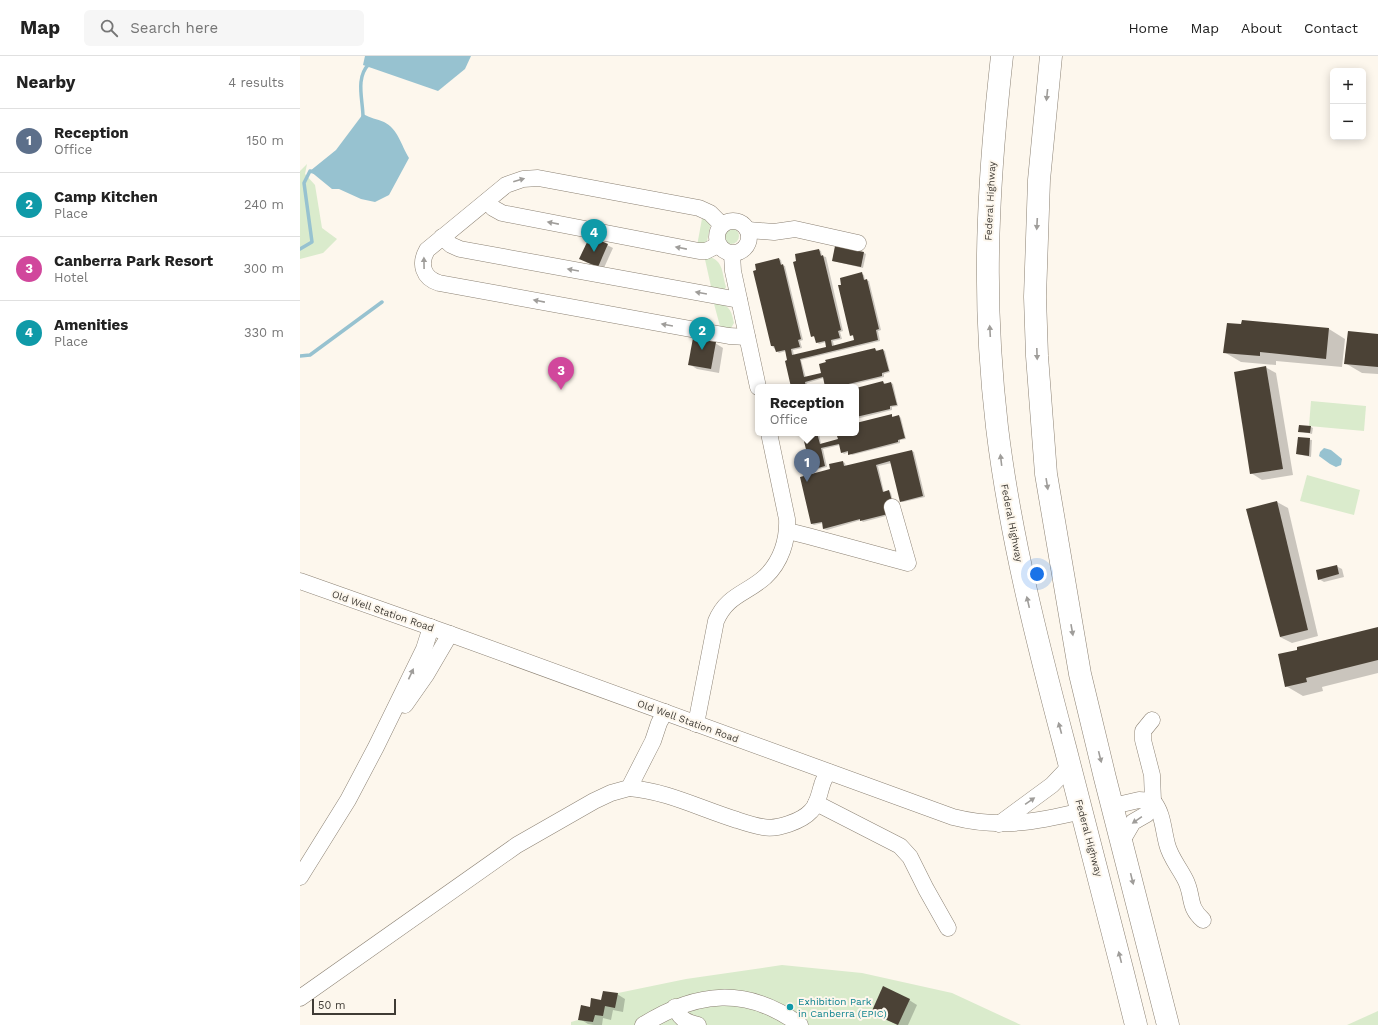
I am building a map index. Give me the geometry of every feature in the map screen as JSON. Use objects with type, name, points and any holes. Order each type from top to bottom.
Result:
[{"type":"highway","name":"Federal Highway","points":[[1002,56],[991,169],[988,221],[989,323],[997,425],[1006,490],[1022,575],[1136,1025]]},
{"type":"highway","points":[[1051,56],[1040,180],[1035,297],[1040,416],[1046,474],[1080,674],[1168,1025]]},
{"type":"highway","points":[[1082,812],[1113,806]]},
{"type":"street","points":[[722,225],[710,213],[700,208],[538,178],[523,179],[506,185],[442,237],[427,250],[422,260],[422,265],[425,273],[434,281],[722,335],[747,337]]},
{"type":"street","points":[[488,200],[493,208],[500,212],[517,216],[699,251],[706,251],[718,245]]},
{"type":"street","points":[[732,221],[737,221],[745,226],[748,230],[749,242],[747,247],[738,253],[732,254],[722,250],[718,245],[717,234],[722,225],[732,221]]},
{"type":"street","points":[[748,230],[774,232],[795,229],[858,243]]},
{"type":"street","points":[[442,237],[460,249],[739,300]]},
{"type":"street","points":[[732,254],[733,272],[757,384]]},
{"type":"street","points":[[696,724],[716,621],[720,611],[728,602],[765,577],[780,557],[785,544],[788,531],[787,518],[770,436]]},
{"type":"street","points":[[788,531],[908,563],[892,507]]},
{"type":"street","name":"Old Well Station Road","points":[[300,581],[431,627],[953,817],[968,821],[999,824],[1035,822],[1082,812]]},
{"type":"street","points":[[300,877],[348,800],[376,747],[424,649],[431,627]]},
{"type":"street","points":[[376,747],[426,675],[450,634]]},
{"type":"street","points":[[629,788],[653,741],[659,723],[665,712]]},
{"type":"street","points":[[1122,841],[1132,822],[1147,814],[1153,801],[1152,775],[1143,740],[1143,731],[1152,720]]},
{"type":"street","points":[[999,824],[1052,785],[1070,766]]},
{"type":"street","points":[[300,998],[517,845],[594,801],[612,793],[629,788],[653,791],[764,828],[779,827],[793,822],[812,810],[816,803],[822,783],[828,772]]},
{"type":"street","points":[[1113,806],[1139,800],[1153,801],[1158,807],[1164,826],[1166,843],[1171,855],[1186,880],[1193,909],[1203,920]]},
{"type":"street","points":[[816,803],[900,846],[910,857],[948,928]]},
{"type":"street","points":[[643,1025],[660,1014],[675,1007],[697,1000],[731,998],[746,1000],[776,1010],[800,1025]]},
{"type":"street","points":[[675,1007],[678,1015],[687,1022],[698,1025]]},
{"type":"green space","points":[[307,164],[305,174],[315,185],[322,228],[337,239],[323,253],[300,259],[300,171]]},
{"type":"green space","points":[[703,213],[711,223],[707,241],[704,244],[697,246]]},
{"type":"green space","points":[[731,228],[738,233],[739,236],[734,243],[731,244],[724,239],[723,236],[728,229]]},
{"type":"green space","points":[[704,255],[715,260],[721,266],[726,287],[724,291],[712,291]]},
{"type":"green space","points":[[713,300],[730,310],[734,323],[731,328],[721,330]]},
{"type":"green space","points":[[1311,401],[1366,406],[1364,431],[1309,426]]},
{"type":"green space","points":[[1307,475],[1360,490],[1354,515],[1300,501]]},
{"type":"green space","name":"Exhibition Park in Canberra (EPIC)","points":[[782,965],[862,973],[952,993],[1021,1025],[571,1025],[571,1022],[578,1020],[618,993],[686,979]]},
{"type":"green space","points":[[1378,1011],[1378,1025],[1347,1025]]},
{"type":"water","points":[[365,56],[471,56],[465,69],[438,91],[363,65]]},
{"type":"water","points":[[363,114],[389,125],[396,133],[409,158],[389,195],[375,202],[361,199],[339,189],[332,189],[310,171],[336,150]]},
{"type":"water","points":[[1324,448],[1331,450],[1342,459],[1341,465],[1336,467],[1319,456],[1320,452]]},
{"type":"building","points":[[590,236],[608,244],[598,267],[579,259]]},
{"type":"building","points":[[835,246],[864,252],[861,267],[832,261]]},
{"type":"building","points":[[819,249],[821,256],[823,255],[841,330],[838,331],[840,338],[831,340],[832,346],[854,340],[853,335],[850,336],[838,285],[841,285],[840,278],[862,272],[864,280],[867,279],[879,329],[876,330],[878,340],[800,359],[804,377],[821,373],[819,364],[826,362],[825,360],[875,348],[876,351],[883,349],[889,371],[882,373],[882,376],[849,384],[824,384],[823,377],[805,382],[805,384],[790,384],[785,361],[787,360],[785,350],[776,352],[774,346],[771,346],[753,271],[756,270],[755,264],[779,258],[781,265],[783,264],[801,339],[798,340],[800,347],[791,349],[792,355],[826,347],[825,341],[816,343],[814,336],[811,337],[793,262],[796,261],[795,254]]},
{"type":"building","points":[[1242,320],[1329,328],[1326,359],[1260,352],[1260,356],[1223,353],[1227,323],[1241,324]]},
{"type":"building","points":[[1348,331],[1378,334],[1378,367],[1344,364]]},
{"type":"building","points":[[693,338],[716,342],[711,369],[688,365]]},
{"type":"building","points":[[1266,366],[1283,469],[1250,474],[1234,372]]},
{"type":"building","points":[[883,381],[884,384],[891,382],[897,405],[890,406],[890,409],[859,416],[859,387]]},
{"type":"building","points":[[892,414],[892,417],[899,415],[905,438],[898,440],[898,442],[848,455],[848,451],[841,453],[839,444],[821,448],[825,466],[811,470],[803,436],[818,436],[820,444],[838,439],[837,436],[859,436],[859,422]]},
{"type":"building","points":[[1299,425],[1311,426],[1310,433],[1298,432]]},
{"type":"building","points":[[1298,437],[1310,438],[1309,456],[1296,454]]},
{"type":"building","points":[[912,450],[923,496],[900,502],[890,461],[876,465],[883,492],[889,490],[893,505],[888,514],[860,521],[860,519],[823,529],[822,522],[811,524],[800,477],[830,469],[829,464],[843,461],[844,466]]},
{"type":"building","points":[[1277,501],[1308,630],[1280,637],[1246,509]]},
{"type":"building","points":[[1337,565],[1339,574],[1318,580],[1316,570]]},
{"type":"building","points":[[1378,627],[1378,660],[1306,678],[1307,682],[1285,687],[1278,654],[1297,650],[1297,647]]},
{"type":"building","points":[[883,986],[910,999],[898,1025],[871,1013]]},
{"type":"building","points":[[603,991],[618,993],[615,1008],[605,1006],[603,1016],[595,1015],[593,1022],[578,1020],[581,1005],[590,1007],[591,998],[601,1000]]},
{"type":"waterway","points":[[363,117],[361,82],[362,76],[369,64]]},
{"type":"waterway","points":[[300,249],[312,242],[304,183],[310,171],[314,172]]},
{"type":"waterway","points":[[300,356],[310,355],[382,302]]},
{"type":"place","name":"Amenities","points":[[594,252]]},
{"type":"place","name":"Camp Kitchen","points":[[702,350]]},
{"type":"place","name":"Canberra Park Resort","points":[[561,390]]},
{"type":"place","name":"Reception","points":[[807,482]]},
{"type":"place","name":"Exhibition Park in Canberra (EPIC)","points":[[790,1007]]}]
